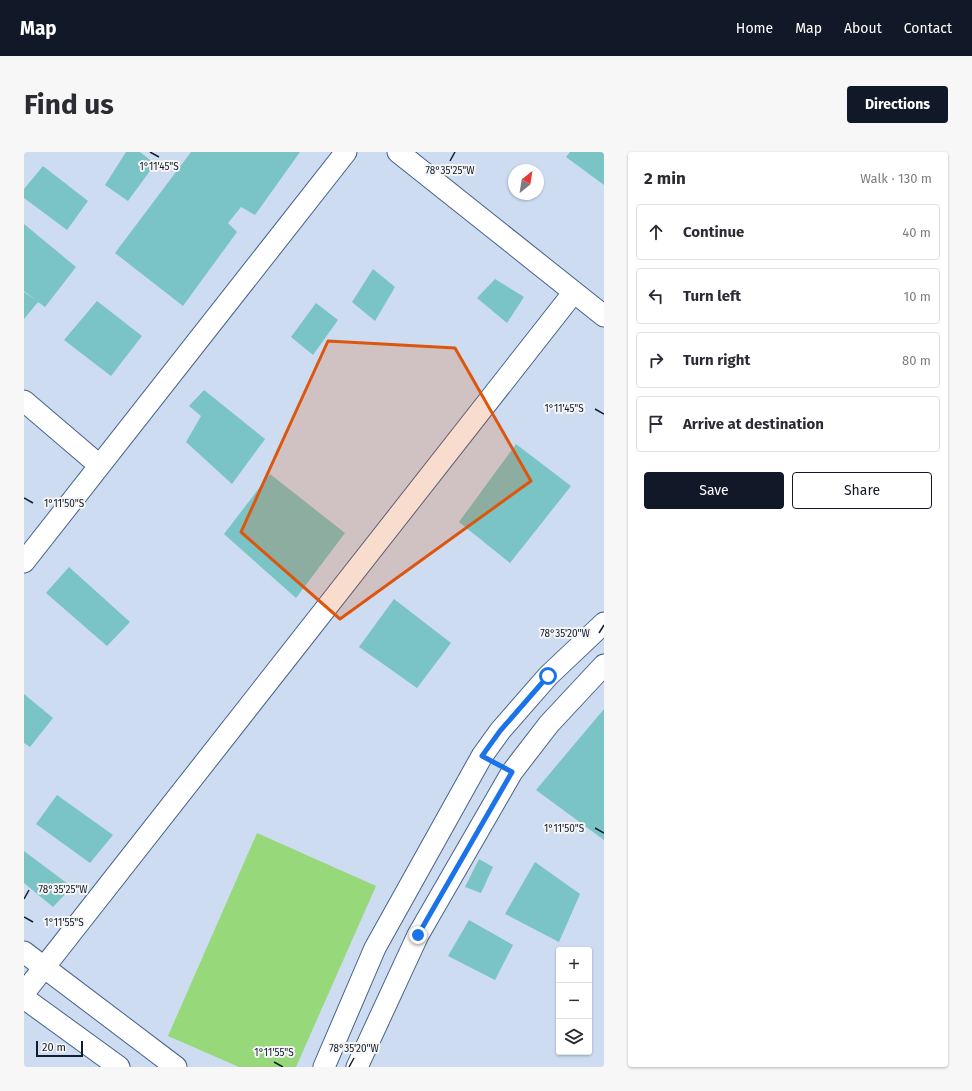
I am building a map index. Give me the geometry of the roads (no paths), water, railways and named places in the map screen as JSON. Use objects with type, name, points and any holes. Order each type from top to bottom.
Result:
[{"type":"street","points":[[24,562],[346,152]]},
{"type":"street","points":[[398,152],[604,316]]},
{"type":"street","points":[[24,993],[574,292]]},
{"type":"street","points":[[24,402],[99,465]]},
{"type":"street","points":[[324,1067],[374,948],[482,756],[500,731],[548,676],[604,623]]},
{"type":"street","points":[[357,1067],[418,935],[512,772],[549,724],[604,665]]},
{"type":"street","points":[[482,756],[512,772]]},
{"type":"street","points":[[24,952],[176,1067]]},
{"type":"street","points":[[24,998],[119,1067]]}]
